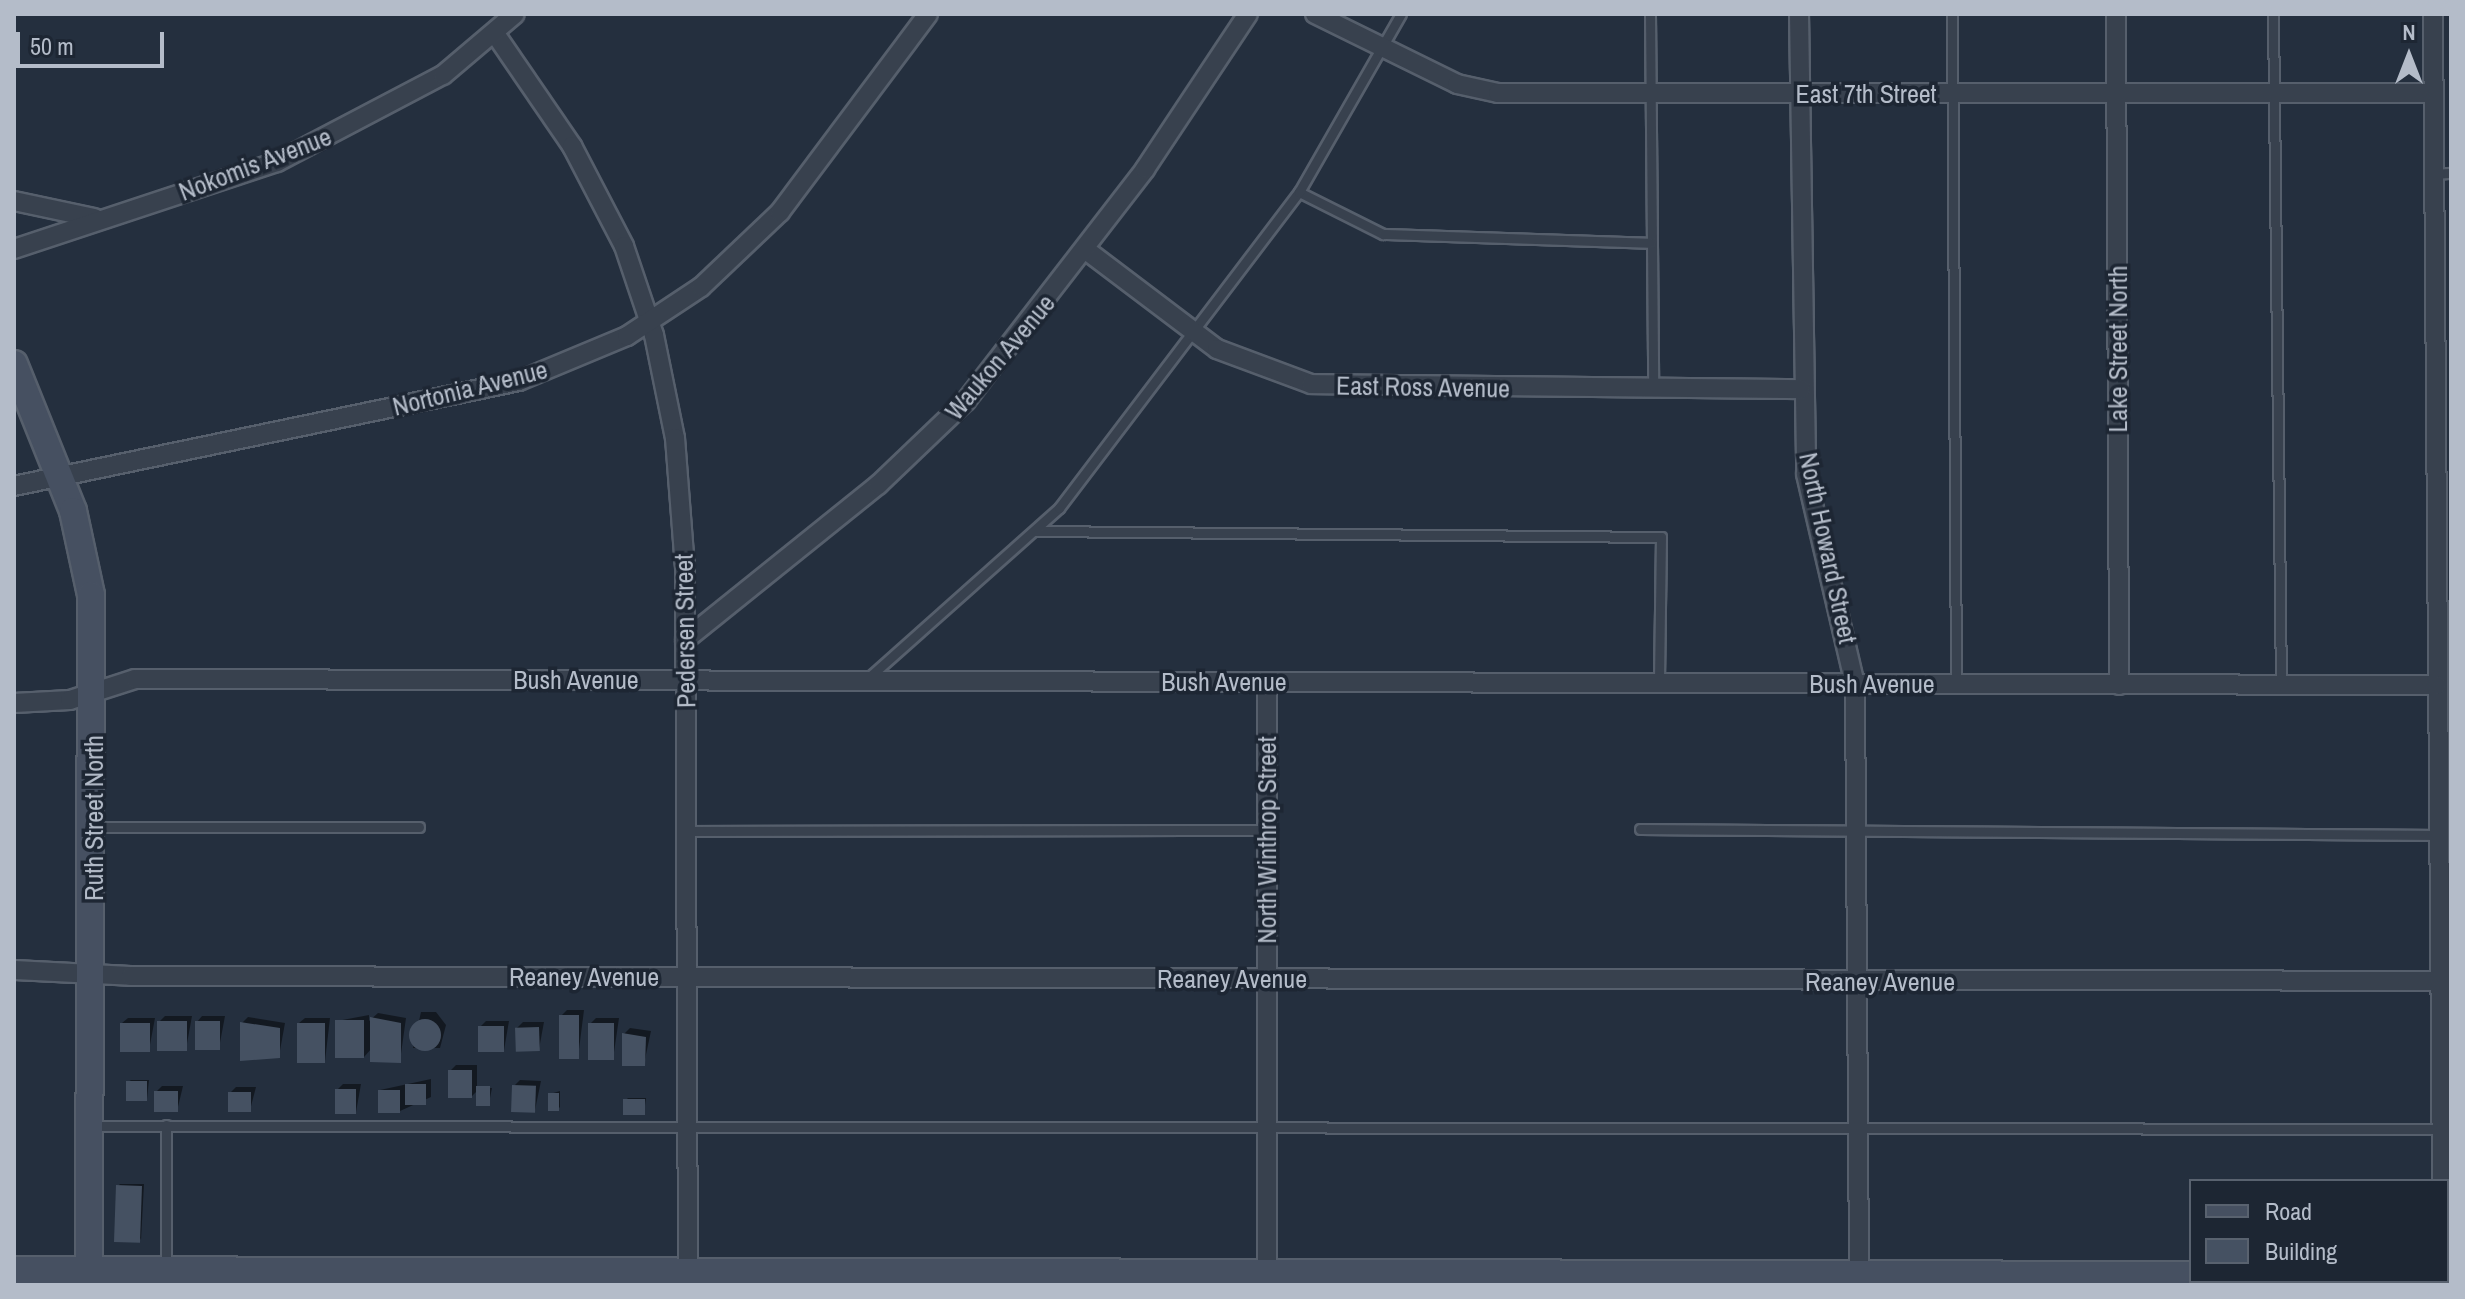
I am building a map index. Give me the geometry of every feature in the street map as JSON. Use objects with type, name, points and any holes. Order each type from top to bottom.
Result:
[{"type":"main road","name":"Ruth Street North","points":[[14,364],[57,471],[84,553],[93,690],[94,827],[89,1278]]},
{"type":"main road","points":[[14,1270],[89,1278],[166,1270],[688,1270],[1267,1279],[1859,1274],[2189,1275]]},
{"type":"street","name":"Nokomis Avenue","points":[[14,249],[277,162],[366,120],[496,35],[515,14]]},
{"type":"street","name":"Nortonia Avenue","points":[[14,486],[57,471],[519,381],[650,323],[780,212],[928,14]]},
{"type":"street","name":"Waukon Avenue","points":[[685,640],[926,442],[1018,341],[1086,250],[1248,14]]},
{"type":"street","name":"East 7th Street","points":[[1315,14],[1383,51],[1457,84],[1498,93],[2434,93]]},
{"type":"street","name":"North Howard Street","points":[[1799,14],[1801,389],[1806,474],[1855,684],[1855,1131],[1859,1274]]},
{"type":"street","name":"Lake Street North","points":[[2116,14],[2119,685]]},
{"type":"street","points":[[2433,14],[2434,93],[2443,173],[2437,685],[2445,980],[2442,1179]]},
{"type":"street","name":"Pedersen Street","points":[[496,35],[598,189],[650,323],[675,438],[685,640],[688,1270]]},
{"type":"street","points":[[14,201],[101,219]]},
{"type":"street","name":"East Ross Avenue","points":[[1086,250],[1196,333],[1243,363],[1311,384],[1801,389]]},
{"type":"street","name":"Bush Avenue","points":[[14,703],[70,700],[93,690],[135,679],[2437,685]]},
{"type":"street","name":"North Winthrop Street","points":[[1267,682],[1267,1279]]},
{"type":"street","name":"Reaney Avenue","points":[[14,970],[689,977],[1854,982],[2445,980]]},
{"type":"lane","points":[[865,681],[1036,531],[1196,333],[1299,192],[1383,51],[1401,14]]},
{"type":"lane","points":[[1650,14],[1653,389]]},
{"type":"lane","points":[[1952,14],[1956,684]]},
{"type":"lane","points":[[2273,14],[2281,685]]},
{"type":"lane","points":[[1299,192],[1383,234],[1651,243]]},
{"type":"lane","points":[[1036,531],[1661,537],[1659,683]]},
{"type":"lane","points":[[94,827],[419,827]]},
{"type":"lane","points":[[1640,829],[2439,835]]},
{"type":"lane","points":[[684,831],[1267,830]]},
{"type":"lane","points":[[166,1125],[166,1270]]},
{"type":"lane","points":[[93,1126],[1855,1131],[2442,1129]]},
{"type":"building","points":[[559,1015],[579,1015],[579,1059],[559,1059]]},
{"type":"building","points":[[370,1017],[401,1023],[401,1063],[370,1062]]},
{"type":"building","points":[[425,1019],[437,1023],[441,1035],[437,1047],[425,1051],[413,1047],[409,1035],[413,1023]]},
{"type":"building","points":[[335,1020],[364,1020],[364,1058],[335,1058]]},
{"type":"building","points":[[157,1021],[187,1021],[187,1051],[157,1051]]},
{"type":"building","points":[[195,1021],[220,1021],[220,1050],[195,1050]]},
{"type":"building","points":[[240,1022],[280,1028],[280,1058],[240,1061]]},
{"type":"building","points":[[120,1023],[150,1023],[150,1052],[120,1052]]},
{"type":"building","points":[[297,1023],[325,1023],[325,1063],[297,1063]]},
{"type":"building","points":[[588,1023],[614,1023],[614,1060],[588,1060]]},
{"type":"building","points":[[478,1026],[504,1026],[504,1052],[478,1052]]},
{"type":"building","points":[[539,1027],[540,1051],[516,1052],[515,1028]]},
{"type":"building","points":[[622,1033],[646,1037],[645,1066],[622,1066]]},
{"type":"building","points":[[448,1070],[472,1070],[472,1098],[448,1098]]},
{"type":"building","points":[[126,1081],[147,1081],[147,1101],[126,1101]]},
{"type":"building","points":[[405,1084],[426,1084],[426,1105],[405,1105]]},
{"type":"building","points":[[512,1085],[536,1086],[535,1113],[511,1112]]},
{"type":"building","points":[[476,1086],[490,1086],[490,1106],[476,1106]]},
{"type":"building","points":[[335,1089],[356,1089],[356,1114],[335,1114]]},
{"type":"building","points":[[378,1090],[400,1090],[400,1113],[378,1113]]},
{"type":"building","points":[[154,1091],[178,1091],[178,1112],[154,1112]]},
{"type":"building","points":[[228,1092],[251,1092],[251,1112],[228,1112]]},
{"type":"building","points":[[548,1093],[559,1093],[559,1111],[548,1111]]},
{"type":"building","points":[[623,1099],[645,1099],[645,1115],[623,1115]]},
{"type":"building","points":[[116,1185],[142,1186],[140,1243],[114,1242]]}]
